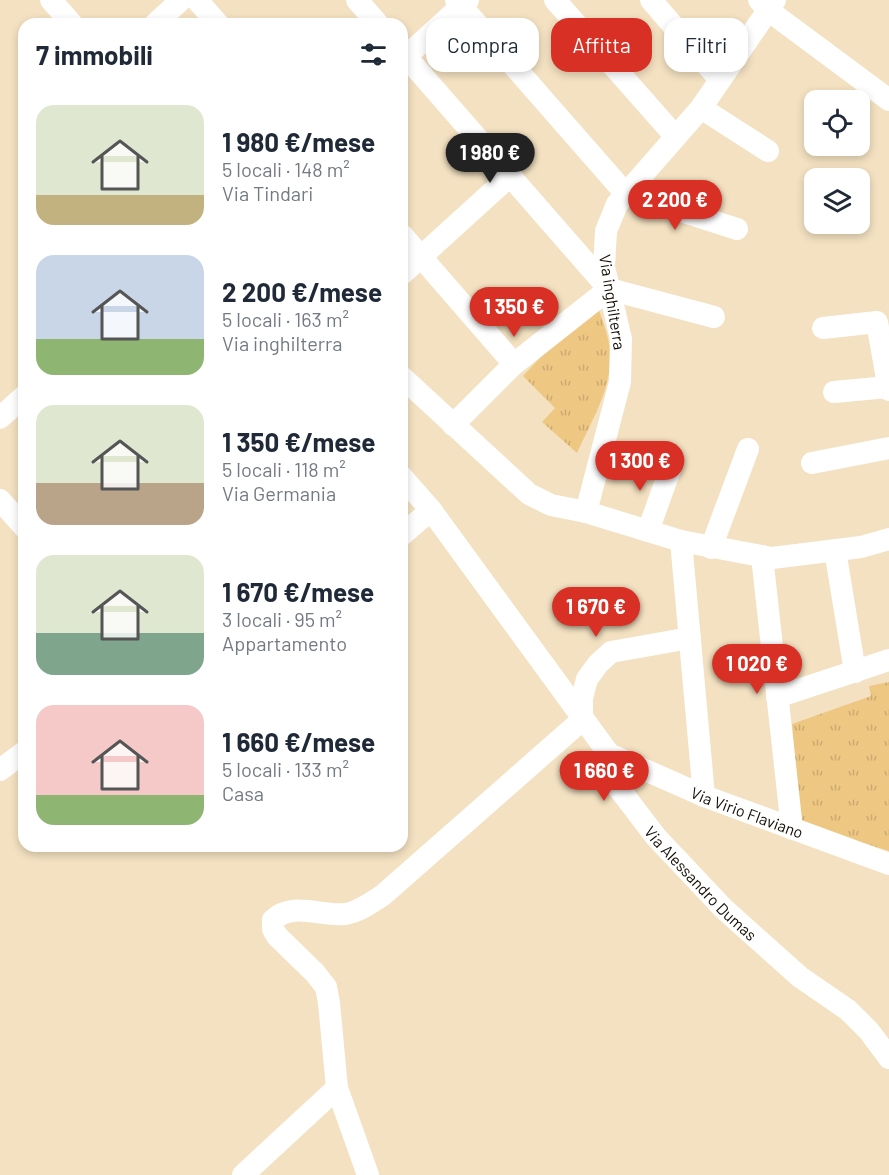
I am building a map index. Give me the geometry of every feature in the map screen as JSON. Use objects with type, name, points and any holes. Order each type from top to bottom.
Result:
[{"type":"street","points":[[51,0],[67,18]]},
{"type":"street","points":[[162,18],[181,0]]},
{"type":"street","points":[[197,0],[213,18]]},
{"type":"street","points":[[357,0],[373,18]]},
{"type":"street","points":[[555,0],[675,136]]},
{"type":"street","points":[[651,0],[720,80]]},
{"type":"street","points":[[408,51],[462,2],[625,193],[737,229]]},
{"type":"street","points":[[768,3],[889,100]]},
{"type":"street","name":"Via inghilterra","points":[[586,512],[620,382],[622,361],[621,339],[604,267],[606,231],[625,193],[701,108],[768,3]]},
{"type":"street","points":[[408,62],[609,289],[714,317]]},
{"type":"street","points":[[701,108],[768,151]]},
{"type":"street","points":[[408,268],[510,176]]},
{"type":"street","points":[[408,242],[514,364]]},
{"type":"street","points":[[453,425],[514,364],[609,289]]},
{"type":"street","points":[[824,328],[877,322],[889,389],[834,392]]},
{"type":"street","points":[[408,383],[534,497],[552,505],[586,512],[681,541],[772,558],[861,547],[889,539]]},
{"type":"street","points":[[0,418],[18,405]]},
{"type":"street","points":[[812,464],[889,448]]},
{"type":"street","points":[[711,548],[748,449]]},
{"type":"street","points":[[648,531],[671,467]]},
{"type":"street","name":"Via Alessandro Dumas","points":[[408,484],[431,510],[609,754],[614,782],[656,837],[724,909],[800,977],[848,1010],[869,1031],[889,1058]]},
{"type":"street","points":[[0,500],[18,520]]},
{"type":"street","points":[[408,530],[431,510]]},
{"type":"street","points":[[681,541],[704,796]]},
{"type":"street","points":[[835,550],[855,672]]},
{"type":"street","points":[[762,556],[792,830]]},
{"type":"street","points":[[368,1175],[337,1088],[326,987],[277,936],[273,929],[273,920],[280,913],[291,910],[346,914],[364,907],[383,895],[582,720],[582,698],[587,679],[611,652],[690,638]]},
{"type":"street","points":[[777,697],[889,660]]},
{"type":"street","name":"Via Virio Flaviano","points":[[609,754],[704,796],[889,864]]},
{"type":"street","points":[[0,770],[18,756]]},
{"type":"street","points":[[243,1175],[337,1088]]},
{"type":"green space","points":[[599,310],[609,346],[608,378],[600,404],[577,453],[542,422],[555,408],[523,376],[552,345]]},
{"type":"green space","points":[[889,682],[889,851],[801,824],[792,724],[871,696],[869,686]]}]
